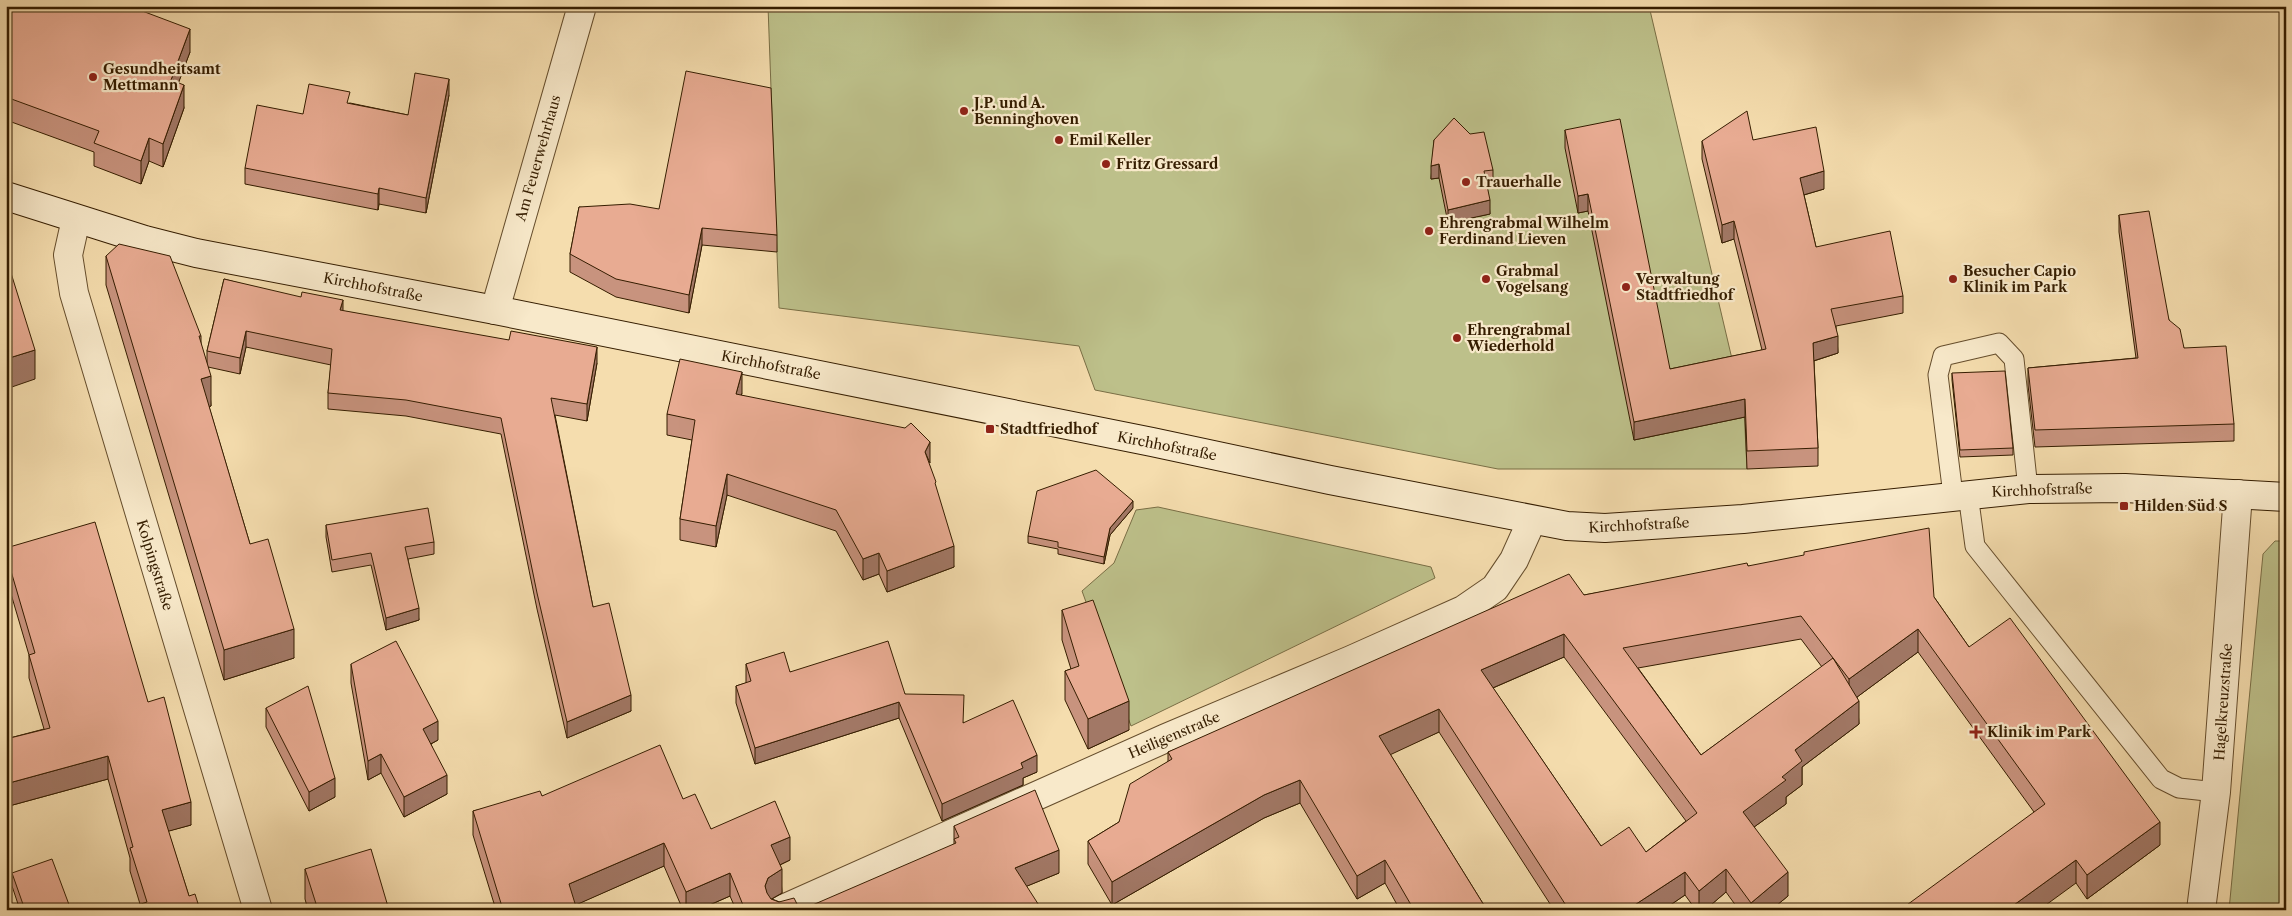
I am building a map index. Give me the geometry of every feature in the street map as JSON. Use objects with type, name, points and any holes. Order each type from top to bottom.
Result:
[{"type":"street","name":"Am Feuerwehrhaus","points":[[494,310],[582,6]]},
{"type":"street","name":"Kirchhofstraße","points":[[6,196],[76,219],[196,253],[494,310],[1567,526],[1604,528],[1743,519],[1960,494],[2028,489],[2125,488],[2286,496]]},
{"type":"street","name":"Kolpingstraße","points":[[76,219],[68,255],[74,293],[258,910]]},
{"type":"street","name":"Hagelkreuzstraße","points":[[2201,910],[2216,792],[2238,494]]},
{"type":"street","name":"Heiligenstraße","points":[[781,910],[1166,738],[1352,660],[1464,610],[1495,588],[1514,560],[1532,520]]},
{"type":"lane","points":[[2028,489],[2014,359],[1998,343],[1943,356],[1938,374],[1960,494],[1975,546],[2161,779],[2179,788],[2216,792]]},
{"type":"green space","points":[[768,6],[1649,6],[1744,410],[1747,469],[1498,469],[1095,390],[1079,346],[779,308]]},
{"type":"green space","points":[[1158,507],[1431,567],[1435,578],[1131,726],[1082,591],[1114,563],[1136,510]]},
{"type":"green space","points":[[2275,541],[2286,541],[2286,910],[2229,910],[2263,554]]},
{"type":"building","name":"Gesundheitsamt Mettmann","points":[[6,6],[129,6],[190,29],[171,80],[184,85],[163,144],[149,138],[141,161],[94,143],[99,131],[6,97]]},
{"type":"building","points":[[686,71],[771,88],[777,235],[702,228],[689,295],[616,279],[570,254],[579,207],[630,204],[659,209]]},
{"type":"building","points":[[415,73],[449,79],[426,198],[379,188],[378,194],[245,168],[257,105],[303,114],[309,84],[350,92],[347,103],[408,115]]},
{"type":"building","points":[[1747,111],[1753,140],[1816,127],[1824,171],[1800,178],[1816,247],[1890,231],[1903,296],[1831,309],[1838,336],[1813,343],[1818,448],[1747,451],[1745,399],[1634,422],[1588,194],[1578,196],[1565,130],[1620,119],[1670,369],[1766,349],[1734,221],[1722,225],[1702,141]]},
{"type":"building","name":"Trauerhalle","points":[[1454,118],[1470,134],[1484,132],[1493,170],[1484,171],[1490,200],[1448,210],[1439,164],[1431,166],[1434,140]]},
{"type":"building","points":[[2149,211],[2169,320],[2180,329],[2184,348],[2226,346],[2234,424],[2035,430],[2028,368],[2138,358],[2119,215]]},
{"type":"building","points":[[119,244],[170,256],[201,336],[199,336],[211,376],[201,379],[250,544],[268,539],[294,629],[224,650],[106,256]]},
{"type":"building","points":[[6,257],[35,350],[6,359]]},
{"type":"building","points":[[224,279],[301,297],[302,292],[343,300],[340,310],[509,340],[511,331],[597,347],[587,404],[551,398],[593,607],[609,603],[631,695],[567,722],[537,593],[501,418],[406,400],[328,393],[332,349],[246,331],[240,358],[207,351]]},
{"type":"building","points":[[680,359],[742,372],[736,394],[905,428],[911,423],[930,442],[925,452],[936,482],[954,546],[887,571],[879,553],[863,559],[836,510],[727,474],[716,526],[680,519],[695,420],[667,414]]},
{"type":"building","points":[[2005,371],[2013,448],[1960,450],[1952,373]]},
{"type":"building","points":[[1096,470],[1133,501],[1110,528],[1104,557],[1058,547],[1058,542],[1028,536],[1037,491]]},
{"type":"building","points":[[428,508],[434,542],[405,547],[419,608],[386,618],[371,553],[332,560],[326,525]]},
{"type":"building","points":[[95,522],[148,702],[164,697],[191,802],[162,810],[189,896],[195,894],[200,910],[139,910],[138,905],[147,902],[130,848],[133,847],[108,756],[9,783],[6,773],[6,739],[50,728],[29,655],[35,653],[6,554],[6,548]]},
{"type":"building","points":[[1929,528],[1934,597],[1969,647],[2010,618],[2160,822],[2087,875],[2076,860],[2007,910],[1900,910],[2045,804],[1918,629],[1849,679],[1833,658],[1859,701],[1795,750],[1802,761],[1782,777],[1786,780],[1743,812],[1788,872],[1751,903],[1726,869],[1699,891],[1685,872],[1627,910],[1602,910],[1599,906],[1593,910],[1569,910],[1439,709],[1379,736],[1487,910],[1414,910],[1385,860],[1357,876],[1300,780],[1264,795],[1112,882],[1088,841],[1119,822],[1130,784],[1172,759],[1168,752],[1569,574],[1584,595],[1747,563],[1748,566],[1804,555],[1804,552]],"holes":[[[1801,616],[1833,658],[1701,755],[1623,648]],[[1564,634],[1697,813],[1646,852],[1629,827],[1601,846],[1481,670]]]},
{"type":"building","points":[[1093,600],[1129,701],[1088,719],[1065,671],[1079,666],[1062,610]]},
{"type":"building","points":[[396,641],[438,721],[423,729],[447,775],[404,797],[381,754],[368,761],[351,664]]},
{"type":"building","points":[[888,641],[905,694],[964,695],[963,723],[1013,700],[1037,755],[1021,763],[1023,768],[942,804],[899,702],[755,748],[736,686],[751,681],[746,664],[784,652],[790,672]]},
{"type":"building","points":[[308,686],[335,778],[309,792],[266,708]]},
{"type":"building","points":[[660,745],[683,799],[695,794],[711,829],[775,801],[790,837],[771,845],[782,869],[768,878],[765,886],[771,899],[779,902],[794,898],[800,910],[745,910],[730,873],[686,892],[664,843],[569,884],[577,910],[503,910],[473,811],[540,791],[542,796]]},
{"type":"building","points":[[1035,790],[1059,850],[1015,868],[1042,910],[801,910],[956,843],[954,839],[959,837],[954,826]]},
{"type":"building","points":[[371,849],[389,910],[318,910],[305,869]]},
{"type":"building","points":[[52,859],[71,910],[25,910],[12,873]]},
{"type":"place","name":"Gesundheitsamt Mettmann","points":[[93,77]]},
{"type":"place","name":"J.P. und A. Benninghoven","points":[[964,111]]},
{"type":"place","name":"Emil Keller","points":[[1059,140]]},
{"type":"place","name":"Fritz Gressard","points":[[1106,164]]},
{"type":"place","name":"Trauerhalle","points":[[1466,182]]},
{"type":"place","name":"Ehrengrabmal Wilhelm Ferdinand Lieven","points":[[1429,231]]},
{"type":"place","name":"Grabmal Vogelsang","points":[[1486,279]]},
{"type":"place","name":"Besucher Capio Klinik im Park","points":[[1953,279]]},
{"type":"place","name":"Verwaltung Stadtfriedhof","points":[[1626,287]]},
{"type":"place","name":"Ehrengrabmal Wiederhold","points":[[1457,338]]},
{"type":"place","name":"Stadtfriedhof","points":[[990,429]]},
{"type":"place","name":"Hilden Süd S","points":[[2124,506]]},
{"type":"place","name":"Klinik im Park","points":[[1976,732]]}]
